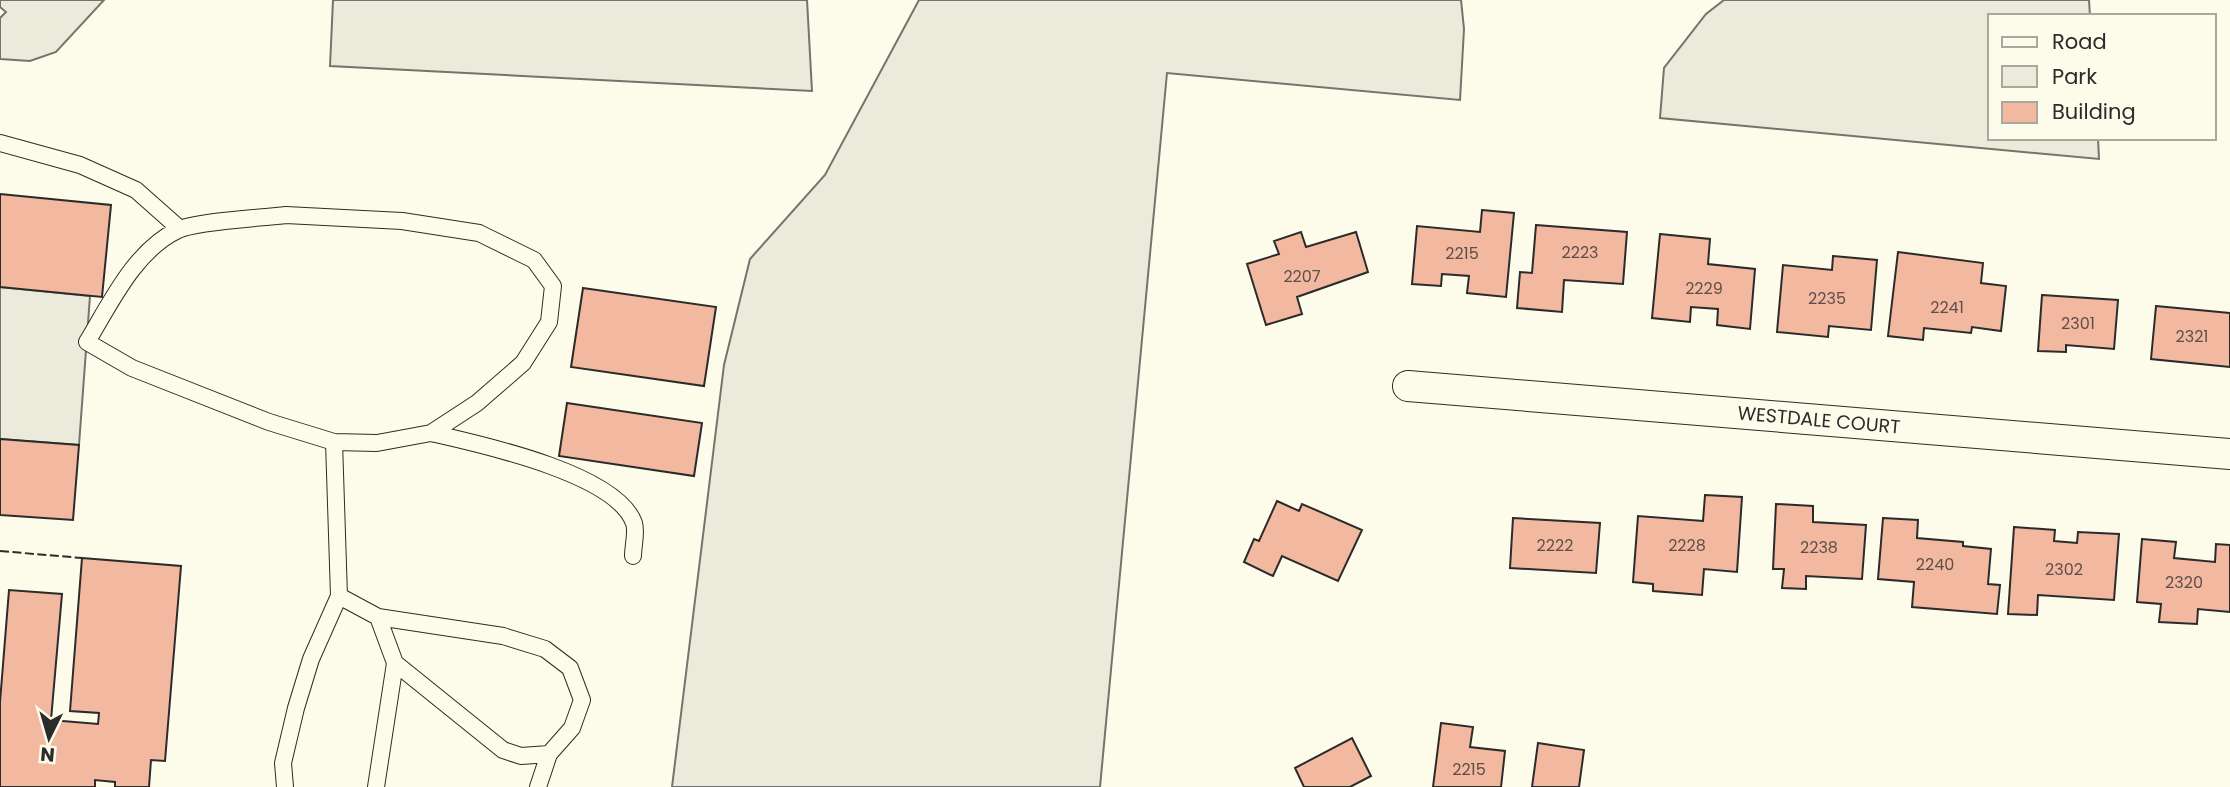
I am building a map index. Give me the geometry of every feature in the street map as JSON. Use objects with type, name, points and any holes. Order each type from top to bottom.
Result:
[{"type":"street","name":"WESTDALE COURT","points":[[1408,386],[2230,454]]},
{"type":"lane","points":[[0,143],[80,164],[136,190],[180,229]]},
{"type":"lane","points":[[286,215],[402,221],[479,233],[534,260],[553,286],[549,322],[523,363],[477,403],[431,433],[377,443],[334,442],[269,422],[132,368],[86,342],[120,288],[150,248],[180,229],[286,215]]},
{"type":"lane","points":[[431,433],[552,466],[600,488],[623,507],[634,525],[632,556]]},
{"type":"lane","points":[[285,787],[283,763],[296,708],[311,659],[339,596],[334,442]]},
{"type":"lane","points":[[339,596],[378,617],[503,636],[545,649],[570,668],[582,700],[572,728],[549,754],[538,787]]},
{"type":"lane","points":[[376,787],[394,663],[378,617]]},
{"type":"lane","points":[[394,663],[503,750],[521,756],[549,754]]},
{"type":"green space","points":[[333,0],[807,0],[812,91],[330,66]]},
{"type":"green space","points":[[919,0],[1461,0],[1464,29],[1460,100],[1167,73],[1100,787],[672,787],[724,365],[750,259],[825,175]]},
{"type":"green space","points":[[1724,0],[2089,0],[2090,14],[1988,14],[1988,140],[2098,140],[2099,159],[1660,118],[1664,68],[1706,14]]},
{"type":"shaded area","points":[[0,0],[104,0],[56,52],[30,61],[0,59],[0,18],[6,12],[0,7]]},
{"type":"shaded area","points":[[0,287],[90,296],[79,445],[0,439]]},
{"type":"building","points":[[0,194],[111,205],[102,297],[0,287]]},
{"type":"building","points":[[1482,210],[1514,213],[1506,297],[1467,293],[1469,276],[1442,274],[1441,286],[1412,284],[1417,226],[1480,232]]},
{"type":"building","points":[[1536,225],[1627,232],[1623,284],[1564,280],[1562,312],[1517,308],[1520,272],[1532,273]]},
{"type":"building","points":[[1301,232],[1306,247],[1356,232],[1368,272],[1297,297],[1302,314],[1266,325],[1247,264],[1279,254],[1274,241]]},
{"type":"building","points":[[1660,234],[1710,239],[1708,264],[1755,269],[1750,329],[1717,325],[1718,309],[1691,307],[1690,322],[1652,318]]},
{"type":"building","points":[[1898,252],[1983,263],[1981,283],[2006,286],[2001,331],[1972,327],[1971,333],[1924,328],[1923,340],[1888,336]]},
{"type":"building","points":[[1833,256],[1877,260],[1871,330],[1829,326],[1828,337],[1777,332],[1783,265],[1832,270]]},
{"type":"building","points":[[583,288],[716,307],[704,386],[571,367]]},
{"type":"building","points":[[2042,295],[2118,300],[2114,349],[2066,345],[2066,352],[2038,351]]},
{"type":"building","points":[[2156,306],[2230,313],[2230,367],[2151,359]]},
{"type":"building","points":[[567,403],[702,423],[694,476],[559,456]]},
{"type":"building","points":[[0,439],[79,445],[73,520],[0,515]]},
{"type":"building","points":[[1705,495],[1742,497],[1737,572],[1704,569],[1702,595],[1653,591],[1653,584],[1633,582],[1638,516],[1703,521]]},
{"type":"building","points":[[1277,501],[1299,511],[1302,504],[1362,530],[1338,581],[1282,556],[1273,576],[1244,562],[1254,539],[1259,541]]},
{"type":"building","points":[[1776,504],[1813,506],[1813,522],[1866,525],[1862,579],[1806,576],[1806,589],[1782,588],[1784,569],[1773,569]]},
{"type":"building","points":[[1513,518],[1600,523],[1596,573],[1510,568]]},
{"type":"building","points":[[1883,518],[1918,520],[1917,538],[1963,542],[1963,546],[1991,549],[1988,584],[2000,585],[1997,614],[1912,607],[1914,582],[1878,579]]},
{"type":"building","points":[[2014,527],[2055,530],[2054,541],[2077,543],[2078,532],[2119,534],[2114,600],[2038,595],[2037,615],[2008,614]]},
{"type":"building","points":[[2142,539],[2176,542],[2174,558],[2215,562],[2216,544],[2230,545],[2230,612],[2198,609],[2197,624],[2159,622],[2161,604],[2137,602]]},
{"type":"building","points":[[82,558],[181,566],[165,761],[151,760],[149,787],[115,787],[115,782],[95,780],[95,787],[0,787],[0,702],[9,590],[62,594],[51,720],[98,724],[99,713],[70,711]]},
{"type":"building","points":[[1441,723],[1473,727],[1470,747],[1505,751],[1501,787],[1433,787]]},
{"type":"building","points":[[1352,738],[1371,776],[1350,787],[1304,787],[1295,768]]},
{"type":"building","points":[[1538,743],[1584,750],[1579,787],[1532,787]]},
{"type":"fence","points":[[0,551],[82,558]]}]
